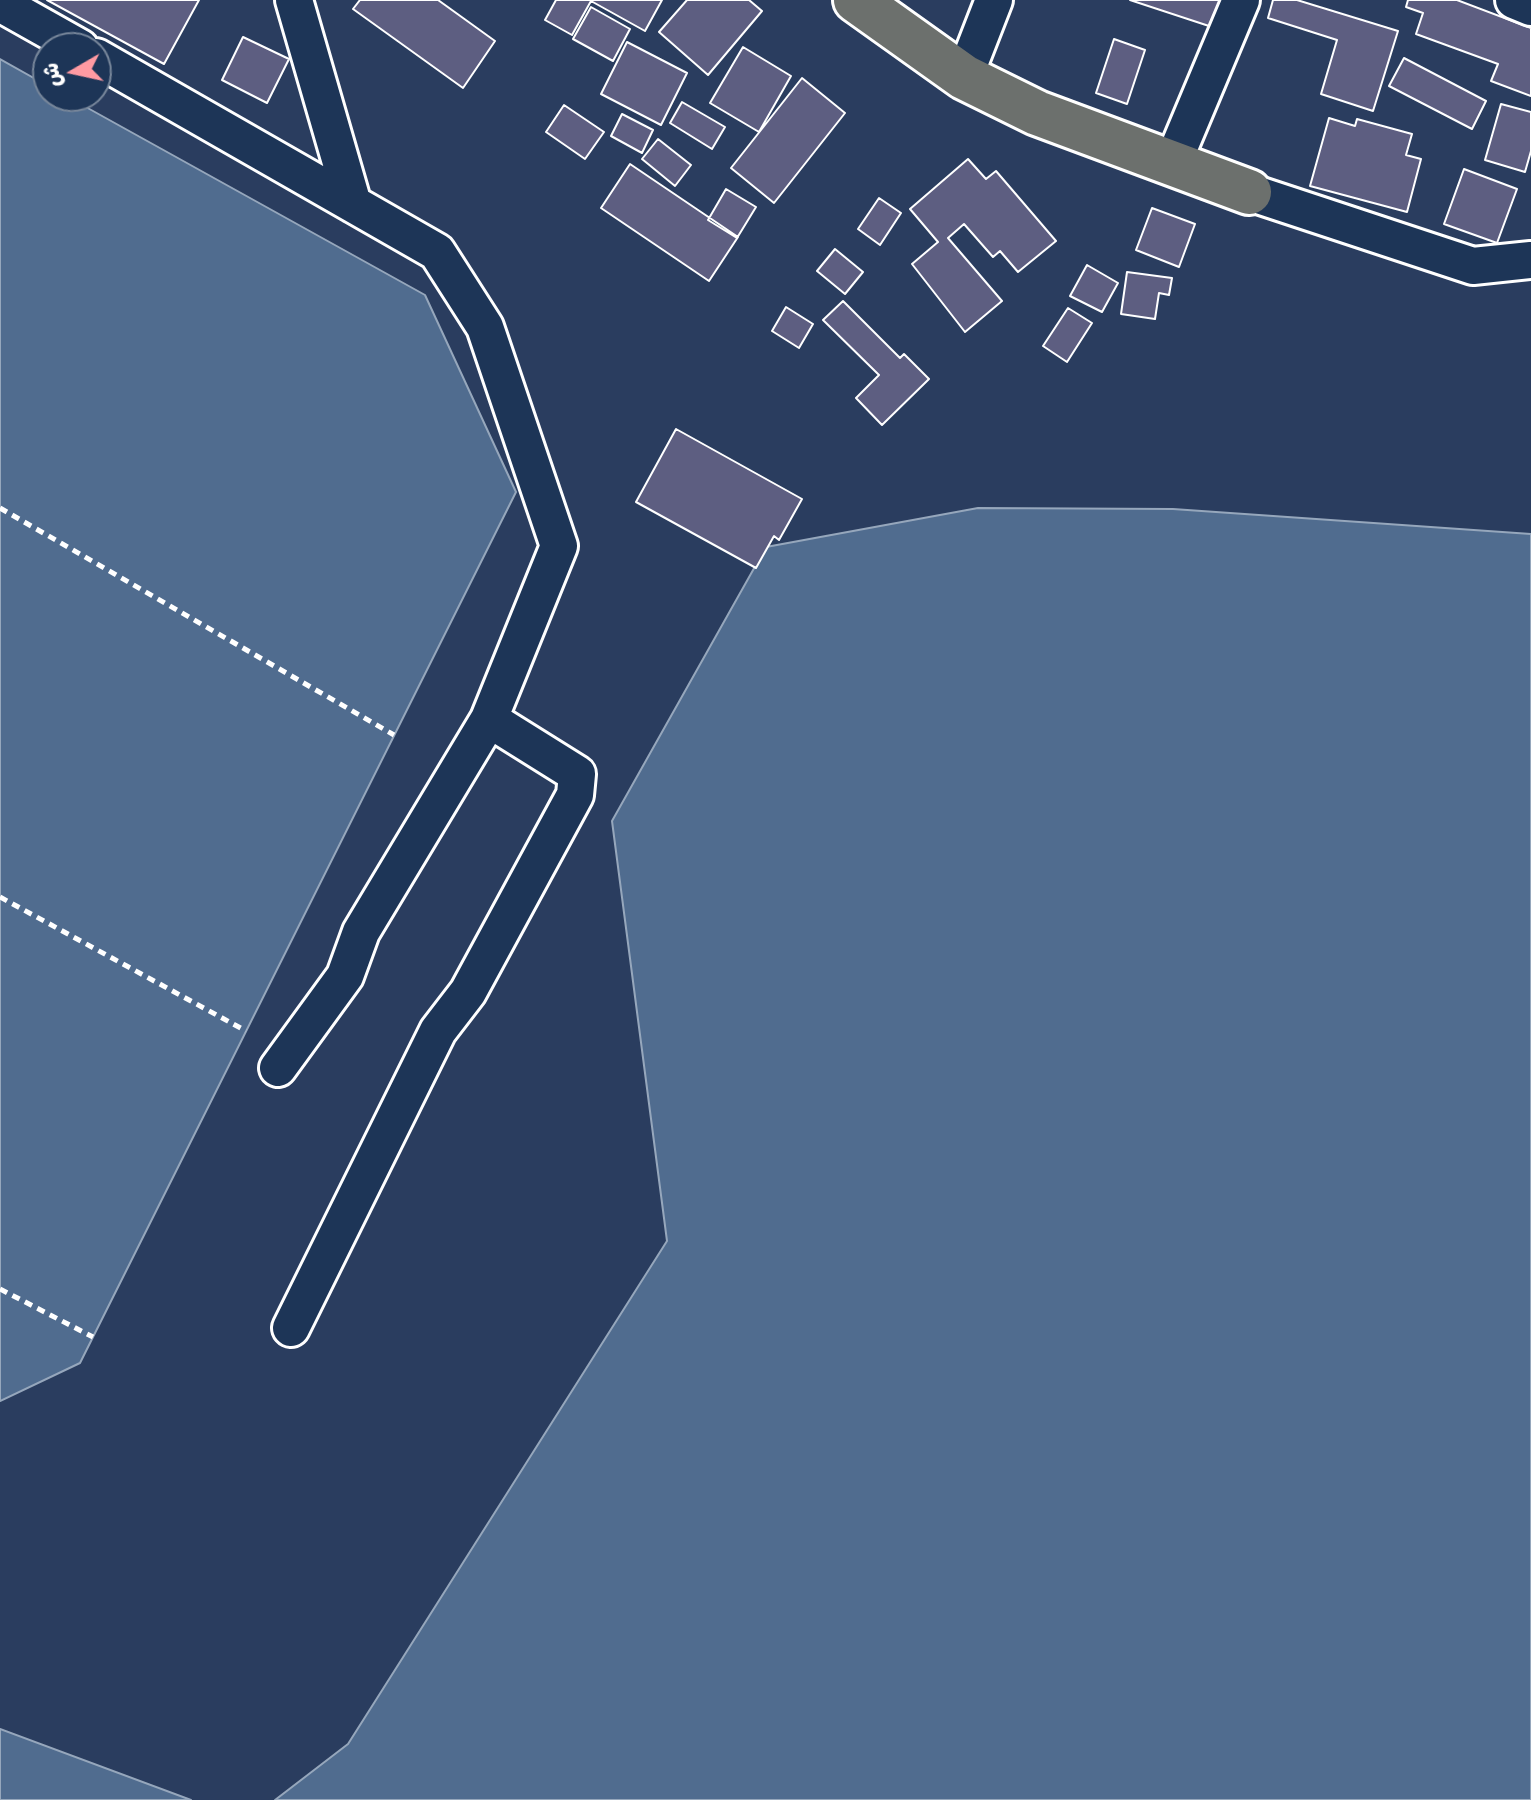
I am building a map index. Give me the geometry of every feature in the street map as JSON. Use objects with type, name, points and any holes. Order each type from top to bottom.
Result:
[{"type":"main road","points":[[856,0],[964,77],[1037,113],[1249,192]]},
{"type":"street","points":[[294,0],[353,204]]},
{"type":"street","points":[[964,77],[994,0]]},
{"type":"street","points":[[1173,162],[1241,0]]},
{"type":"street","points":[[1514,0],[1531,7]]},
{"type":"street","points":[[0,3],[52,32]]},
{"type":"street","points":[[112,66],[437,252],[485,327],[559,546],[489,719],[361,932],[345,976],[278,1068]]},
{"type":"street","points":[[1249,192],[1473,266],[1531,260]]},
{"type":"street","points":[[291,1328],[438,1031],[468,992],[575,795],[577,774],[489,719]]},
{"type":"path","points":[[0,508],[394,735]]},
{"type":"path","points":[[0,897],[246,1031]]},
{"type":"path","points":[[0,1289],[93,1337]]},
{"type":"water","points":[[0,59],[32,77],[32,112],[95,112],[425,295],[516,492],[80,1363],[0,1401]]},
{"type":"water","points":[[978,508],[1173,509],[1531,534],[1531,1800],[275,1800],[348,1744],[667,1241],[612,821],[766,547]]},
{"type":"water","points":[[0,1729],[191,1800],[0,1800]]},
{"type":"building","points":[[47,0],[199,0],[164,64],[112,36],[112,32],[106,32]]},
{"type":"building","points":[[360,0],[438,0],[495,41],[463,88],[353,9]]},
{"type":"building","points":[[556,0],[662,0],[645,31],[591,1],[572,35],[545,20]]},
{"type":"building","points":[[687,0],[749,0],[762,11],[708,75],[659,32]]},
{"type":"building","points":[[1130,0],[1221,0],[1212,27]]},
{"type":"building","points":[[1273,0],[1297,0],[1398,31],[1373,111],[1321,94],[1337,40],[1268,18]]},
{"type":"building","points":[[1408,0],[1457,0],[1531,28],[1531,96],[1491,81],[1498,64],[1416,34],[1423,13],[1406,7]]},
{"type":"building","points":[[591,7],[630,29],[613,61],[573,39]]},
{"type":"building","points":[[243,37],[289,59],[267,103],[222,80]]},
{"type":"building","points":[[1114,39],[1145,50],[1127,104],[1096,93]]},
{"type":"building","points":[[627,42],[687,73],[661,125],[601,94]]},
{"type":"building","points":[[743,47],[791,76],[759,132],[710,103]]},
{"type":"building","points":[[1404,58],[1486,101],[1472,129],[1389,86]]},
{"type":"building","points":[[802,78],[845,113],[774,203],[731,168]]},
{"type":"building","points":[[682,102],[725,127],[712,149],[670,123]]},
{"type":"building","points":[[1501,104],[1531,112],[1531,151],[1525,172],[1485,160]]},
{"type":"building","points":[[564,105],[604,132],[585,159],[546,132]]},
{"type":"building","points":[[622,114],[653,130],[642,153],[611,136]]},
{"type":"building","points":[[1329,118],[1355,126],[1357,119],[1412,134],[1406,155],[1421,159],[1407,212],[1310,186]]},
{"type":"building","points":[[658,139],[691,165],[675,186],[642,159]]},
{"type":"building","points":[[968,159],[986,179],[996,171],[1056,241],[1018,272],[1000,251],[993,257],[964,224],[948,238],[1002,301],[965,332],[912,264],[938,242],[910,209]]},
{"type":"building","points":[[630,164],[738,237],[709,281],[601,208]]},
{"type":"building","points":[[1464,169],[1517,189],[1497,243],[1444,224]]},
{"type":"building","points":[[726,189],[756,207],[737,238],[708,220]]},
{"type":"building","points":[[879,198],[901,213],[880,245],[858,229]]},
{"type":"building","points":[[1152,208],[1195,224],[1179,267],[1136,250]]},
{"type":"building","points":[[835,249],[863,272],[845,294],[817,271]]},
{"type":"building","points":[[1087,265],[1118,283],[1102,312],[1070,296]]},
{"type":"building","points":[[1127,272],[1172,278],[1169,295],[1159,293],[1155,319],[1121,314]]},
{"type":"building","points":[[843,301],[900,358],[904,354],[929,379],[882,425],[856,398],[879,375],[823,320]]},
{"type":"building","points":[[786,307],[813,324],[799,348],[772,331]]},
{"type":"building","points":[[1068,308],[1092,323],[1067,362],[1043,346]]},
{"type":"building","points":[[676,429],[802,499],[779,540],[774,536],[756,568],[636,502]]}]
